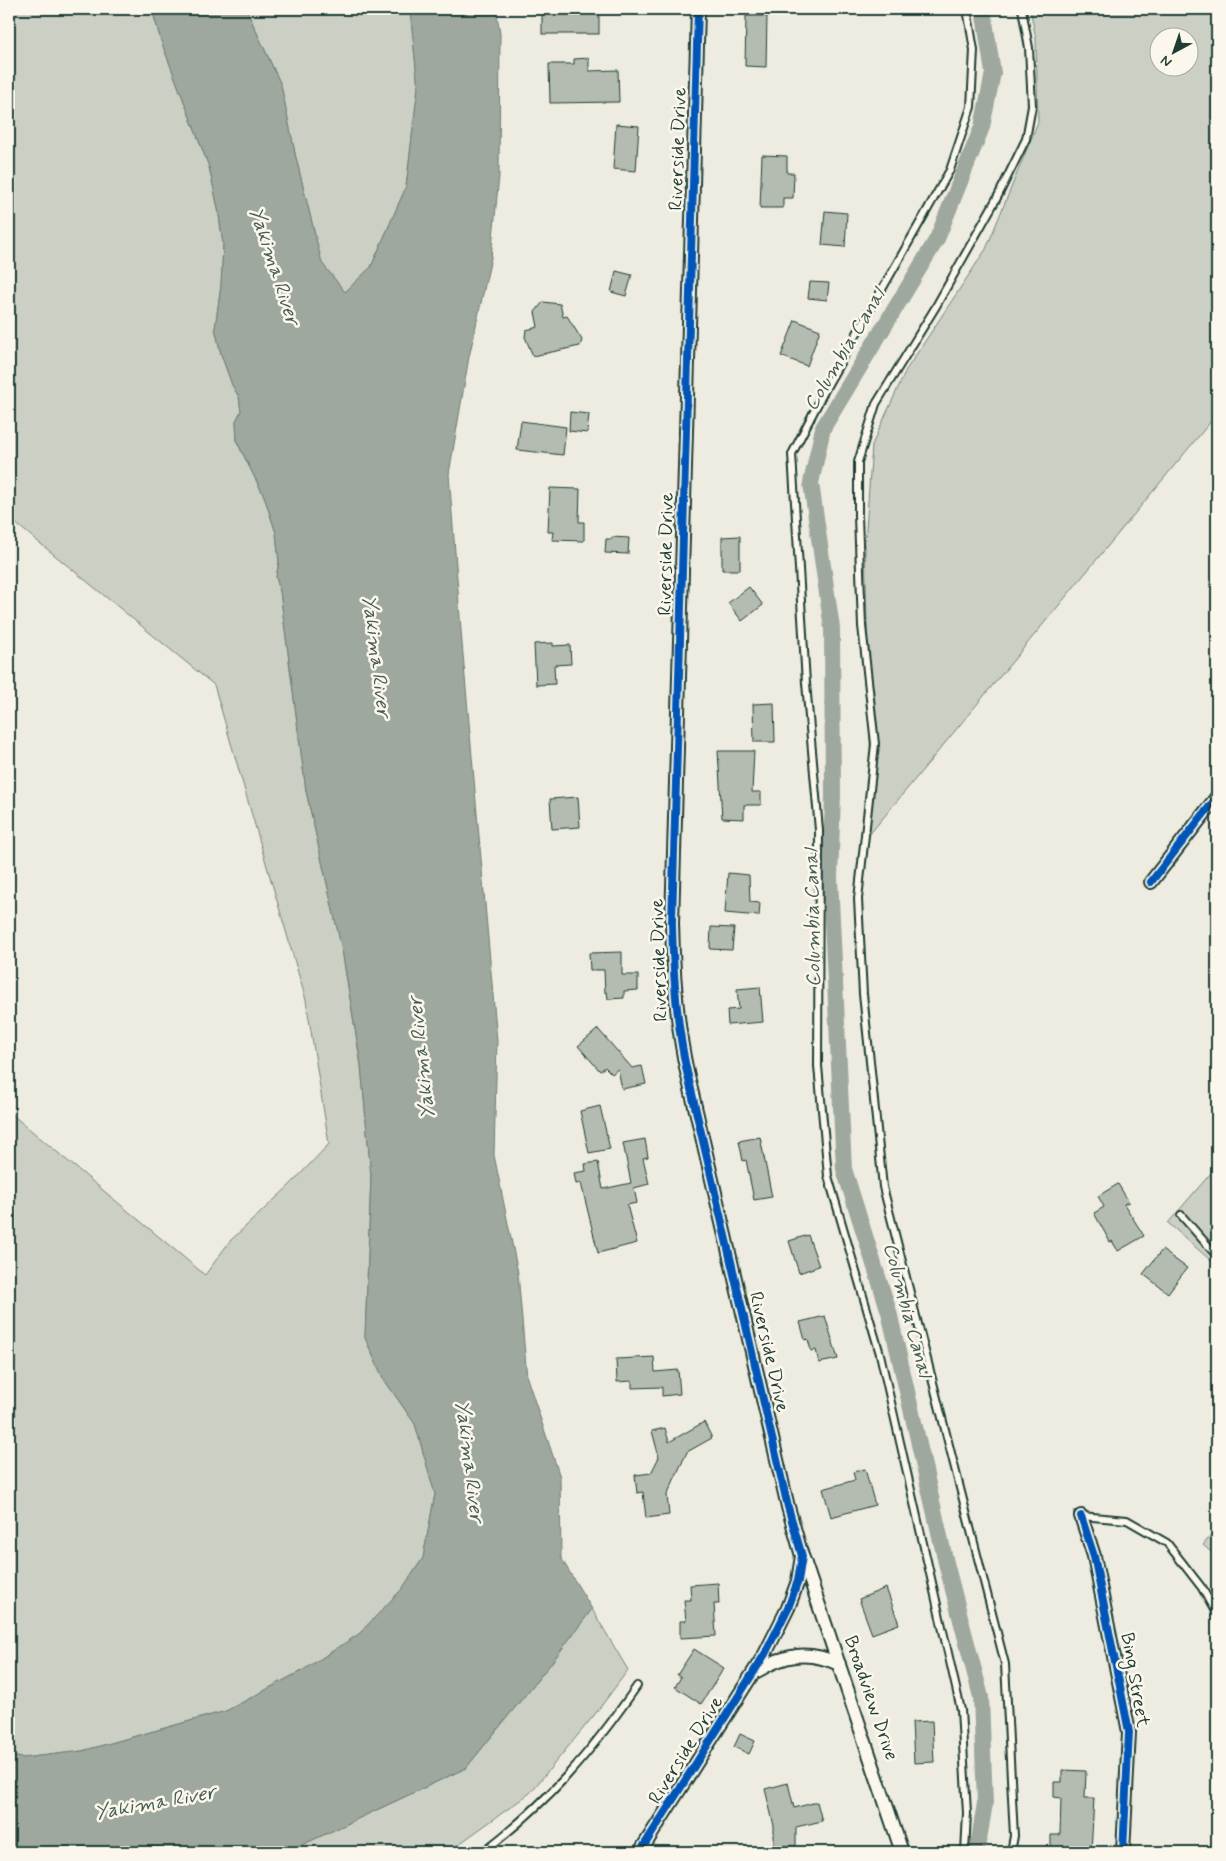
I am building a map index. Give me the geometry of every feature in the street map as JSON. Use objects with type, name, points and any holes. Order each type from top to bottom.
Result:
[{"type":"street","name":"Riverside Drive","points":[[640,1852],[754,1672],[788,1608],[798,1581],[802,1556],[788,1507],[686,1072],[678,1029],[674,989],[672,923],[698,9]]},
{"type":"street","points":[[1151,882],[1217,797]]},
{"type":"street","name":"Bing Street","points":[[1081,1516],[1094,1556],[1114,1646],[1129,1732],[1123,1852]]},
{"type":"street","name":"Broadview Drive","points":[[802,1556],[902,1852]]},
{"type":"street","points":[[754,1672],[770,1663],[801,1655],[818,1655],[840,1664]]},
{"type":"lane","points":[[965,1852],[967,1812],[961,1710],[880,1354],[828,1176],[818,1066],[819,830],[806,683],[792,454],[828,384],[950,170],[971,107],[974,50],[967,9]]},
{"type":"lane","points":[[1011,1852],[1014,1836],[1005,1664],[883,1187],[863,994],[858,899],[875,744],[862,626],[858,462],[876,404],[998,196],[1026,139],[1032,106],[1029,48],[1022,9]]},
{"type":"lane","points":[[1180,1215],[1217,1256]]},
{"type":"lane","points":[[1081,1516],[1127,1520],[1167,1543],[1202,1588],[1217,1615]]},
{"type":"lane","points":[[483,1852],[524,1821],[567,1778],[604,1734],[636,1686]]},
{"type":"shaded area","points":[[9,9],[152,9],[161,41],[209,167],[218,208],[223,244],[221,286],[215,328],[221,354],[232,385],[239,397],[241,411],[236,421],[237,442],[264,496],[276,533],[279,562],[276,577],[280,591],[306,791],[342,950],[361,1065],[371,1176],[365,1338],[383,1378],[415,1424],[435,1494],[423,1558],[402,1589],[359,1634],[305,1669],[226,1711],[82,1751],[23,1758],[9,1756],[9,1112],[205,1275],[230,1241],[289,1186],[329,1144],[306,1000],[214,685],[9,518]]},
{"type":"shaded area","points":[[246,9],[410,9],[418,87],[406,187],[371,267],[345,292],[322,264],[296,158],[281,85]]},
{"type":"shaded area","points":[[1030,9],[1217,9],[1217,414],[864,841],[871,774],[865,544],[872,445],[906,370],[986,249],[1038,122],[1036,39]]},
{"type":"shaded area","points":[[1217,1166],[1217,1266],[1168,1223]]},
{"type":"shaded area","points":[[1217,1528],[1217,1557],[1203,1545]]},
{"type":"shaded area","points":[[592,1609],[628,1670],[596,1713],[530,1793],[448,1852],[287,1852],[466,1768],[552,1662]]},
{"type":"water","name":"Yakima River","points":[[152,9],[246,9],[281,85],[296,158],[322,263],[345,292],[371,267],[406,187],[418,87],[410,9],[496,9],[500,34],[499,176],[491,258],[469,357],[449,474],[497,1040],[494,1155],[518,1273],[527,1378],[560,1477],[561,1558],[592,1609],[552,1662],[466,1768],[287,1852],[9,1852],[9,1756],[23,1758],[82,1751],[226,1711],[305,1669],[359,1634],[402,1589],[423,1558],[435,1494],[415,1424],[383,1378],[365,1338],[371,1176],[361,1065],[342,950],[306,791],[280,591],[276,577],[279,562],[276,533],[264,496],[237,442],[236,421],[241,411],[239,397],[232,385],[221,354],[215,328],[221,286],[223,244],[218,208],[209,167],[161,41]]},
{"type":"building","points":[[542,9],[599,9],[599,34],[542,34]]},
{"type":"building","points":[[746,16],[767,16],[766,67],[745,66]]},
{"type":"building","points":[[589,58],[589,71],[618,70],[619,102],[550,103],[549,64],[574,64],[574,59]]},
{"type":"building","points":[[616,124],[639,126],[636,171],[613,169]]},
{"type":"building","points":[[762,155],[787,156],[787,173],[794,173],[793,198],[783,198],[783,208],[760,208]]},
{"type":"building","points":[[825,211],[847,213],[845,247],[822,245]]},
{"type":"building","points":[[616,271],[632,275],[626,296],[611,292]]},
{"type":"building","points":[[810,282],[829,283],[827,300],[808,298]]},
{"type":"building","points":[[543,302],[560,304],[563,317],[567,316],[582,340],[580,346],[533,356],[525,337],[526,330],[538,327],[535,312]]},
{"type":"building","points":[[795,320],[820,330],[807,366],[781,356]]},
{"type":"building","points":[[570,412],[589,414],[587,433],[569,431]]},
{"type":"building","points":[[521,421],[566,427],[563,455],[517,450]]},
{"type":"building","points":[[550,488],[580,489],[579,522],[584,522],[584,541],[552,540],[553,532],[548,532]]},
{"type":"building","points":[[740,536],[740,570],[722,570],[722,537]]},
{"type":"building","points":[[612,537],[629,538],[628,554],[605,553],[606,539],[612,539]]},
{"type":"building","points":[[749,587],[763,605],[742,621],[728,603]]},
{"type":"building","points":[[553,643],[553,646],[570,645],[571,664],[554,665],[555,684],[536,685],[534,644]]},
{"type":"building","points":[[774,703],[775,742],[754,742],[753,704]]},
{"type":"building","points":[[718,751],[754,751],[752,792],[761,792],[761,805],[744,805],[744,819],[722,818]]},
{"type":"building","points":[[578,797],[580,827],[552,829],[550,799]]},
{"type":"building","points":[[728,873],[749,875],[750,902],[760,903],[759,916],[725,913]]},
{"type":"building","points":[[711,927],[734,928],[732,950],[710,949]]},
{"type":"building","points":[[622,952],[622,975],[638,975],[638,990],[624,991],[624,998],[608,999],[607,992],[605,993],[604,970],[590,970],[589,953]]},
{"type":"building","points":[[760,987],[763,1022],[728,1025],[727,1010],[739,1009],[737,989]]},
{"type":"building","points":[[598,1029],[632,1068],[642,1066],[646,1084],[622,1089],[618,1069],[612,1074],[605,1067],[600,1071],[578,1046]]},
{"type":"building","points":[[600,1106],[610,1149],[589,1153],[580,1111]]},
{"type":"building","points":[[760,1137],[772,1197],[754,1200],[746,1160],[743,1161],[739,1141]]},
{"type":"building","points":[[645,1139],[648,1157],[643,1158],[649,1184],[634,1188],[637,1203],[627,1205],[637,1243],[598,1253],[581,1183],[576,1184],[574,1173],[586,1171],[585,1164],[598,1162],[603,1189],[631,1183],[623,1143]]},
{"type":"building","points":[[1118,1184],[1129,1202],[1124,1204],[1144,1236],[1118,1251],[1112,1241],[1110,1242],[1094,1213],[1104,1207],[1098,1196]]},
{"type":"building","points":[[808,1235],[819,1266],[799,1273],[789,1241]]},
{"type":"building","points":[[1162,1250],[1187,1268],[1168,1293],[1143,1274]]},
{"type":"building","points":[[825,1316],[838,1359],[819,1363],[816,1350],[811,1351],[808,1339],[805,1340],[800,1322]]},
{"type":"building","points":[[654,1357],[655,1372],[678,1370],[680,1394],[662,1396],[662,1387],[632,1388],[632,1381],[617,1382],[616,1359]]},
{"type":"building","points":[[704,1422],[712,1438],[687,1452],[667,1495],[669,1515],[646,1518],[643,1492],[637,1493],[635,1475],[651,1473],[659,1457],[652,1431],[665,1428],[669,1442]]},
{"type":"building","points":[[865,1469],[875,1505],[831,1517],[823,1489],[855,1480],[853,1472]]},
{"type":"building","points":[[718,1583],[719,1604],[714,1604],[716,1636],[680,1638],[680,1621],[686,1621],[684,1600],[691,1600],[690,1585]]},
{"type":"building","points":[[886,1588],[899,1624],[872,1634],[859,1599]]},
{"type":"building","points":[[694,1649],[724,1668],[701,1704],[675,1687],[681,1677],[677,1675]]},
{"type":"building","points":[[932,1721],[934,1762],[914,1763],[912,1722]]},
{"type":"building","points":[[740,1734],[755,1741],[749,1754],[734,1747]]},
{"type":"building","points":[[1062,1770],[1086,1771],[1085,1798],[1094,1798],[1091,1852],[1051,1852],[1051,1835],[1060,1835],[1061,1798],[1054,1797],[1054,1782],[1062,1782]]},
{"type":"building","points":[[788,1783],[794,1808],[817,1802],[822,1821],[796,1827],[796,1846],[774,1846],[774,1826],[765,1789]]},
{"type":"waterway","name":"Columbia Canal","points":[[977,1852],[985,1803],[981,1697],[946,1563],[889,1312],[844,1169],[830,878],[833,796],[832,628],[811,483],[823,428],[937,239],[982,127],[993,73],[983,9]]},
{"type":"cycle path","points":[[640,1852],[765,1654],[788,1608],[798,1581],[802,1556],[788,1507],[687,1072],[680,1035],[674,979],[672,923],[698,9]]},
{"type":"cycle path","points":[[1151,882],[1217,797]]},
{"type":"cycle path","points":[[1081,1516],[1094,1556],[1129,1732],[1123,1852]]}]
